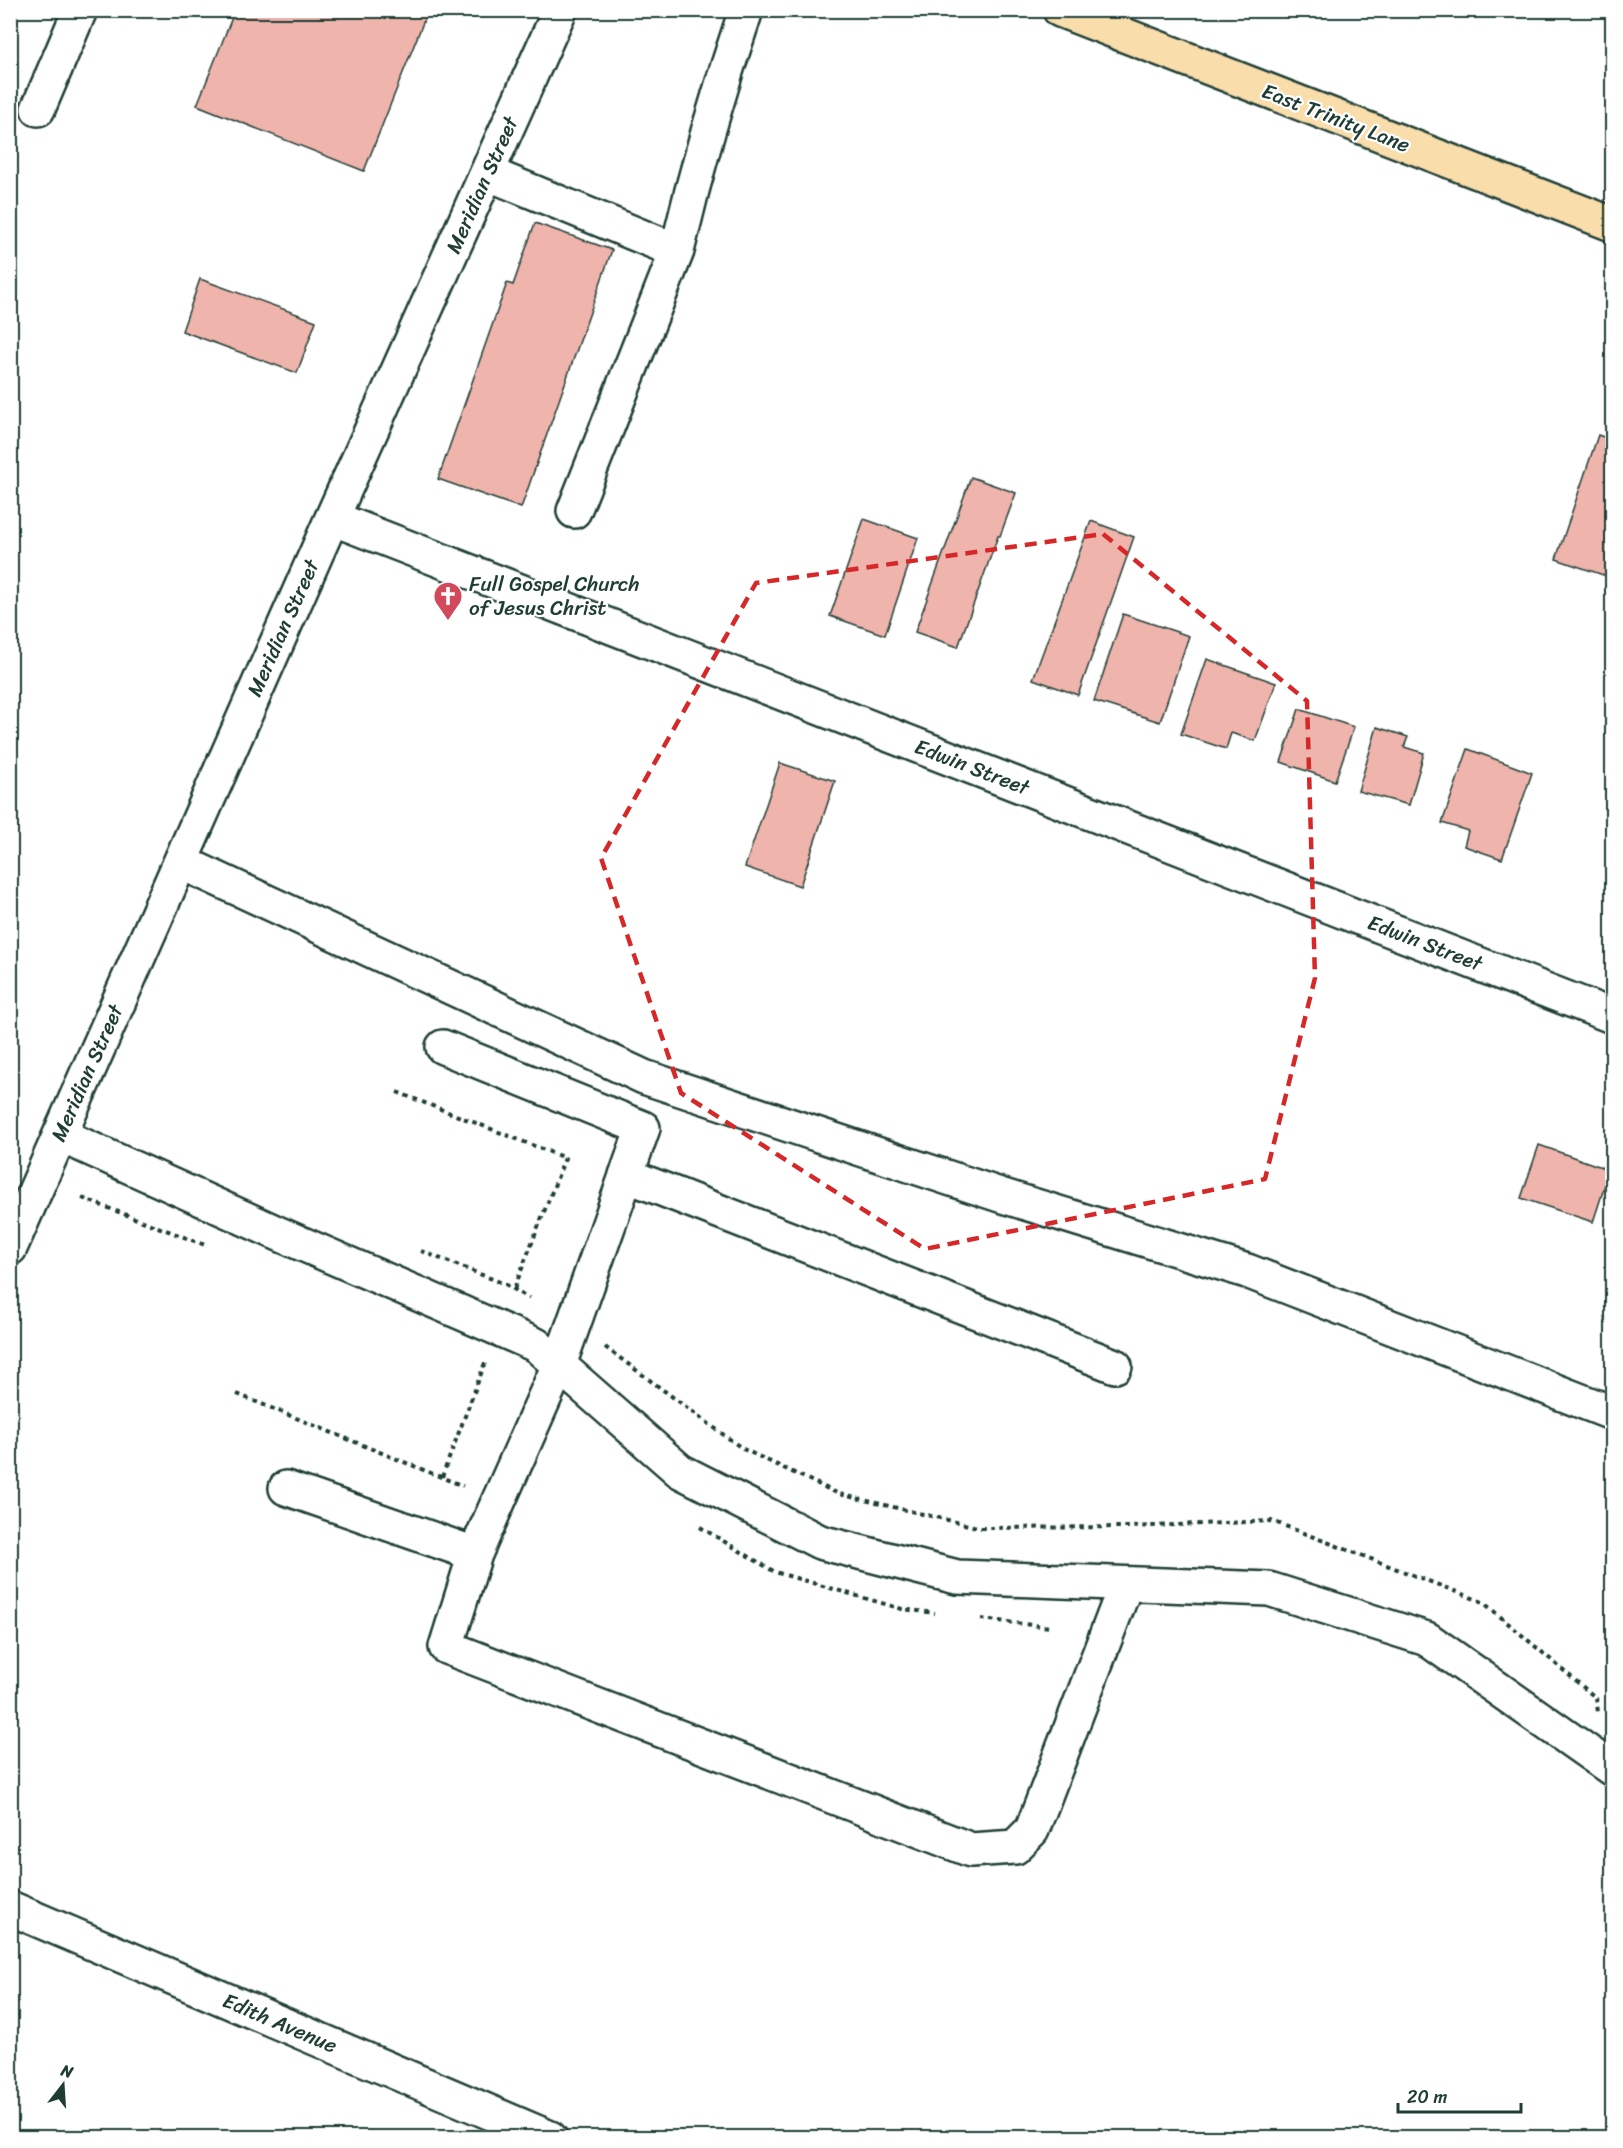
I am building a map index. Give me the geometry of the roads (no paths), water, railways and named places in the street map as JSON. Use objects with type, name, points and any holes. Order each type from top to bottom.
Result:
[{"type":"main road","name":"East Trinity Lane","points":[[1072,13],[1612,224]]},
{"type":"street","points":[[38,109],[80,10]]},
{"type":"street","name":"Meridian Street","points":[[10,1248],[332,518],[560,10]]},
{"type":"street","points":[[574,511],[677,251],[691,190],[722,82],[747,10]]},
{"type":"street","points":[[487,173],[677,251]]},
{"type":"street","name":"Edwin Street","points":[[332,518],[1612,1016]]},
{"type":"street","points":[[181,862],[644,1077],[1000,1195],[1246,1271],[1612,1413]]},
{"type":"street","points":[[443,1047],[643,1128],[559,1365],[475,1554],[446,1647],[971,1850],[1014,1847],[1032,1830],[1126,1584]]},
{"type":"street","points":[[60,1135],[277,1233],[536,1345],[680,1471],[820,1542],[957,1578],[1269,1589],[1427,1639],[1612,1769]]},
{"type":"street","points":[[626,1175],[1115,1366]]},
{"type":"street","points":[[286,1488],[475,1554]]},
{"type":"street","name":"Edith Avenue","points":[[10,1908],[550,2138]]},
{"type":"place","name":"Full Gospel Church of Jesus Christ","points":[[448,622]]}]
